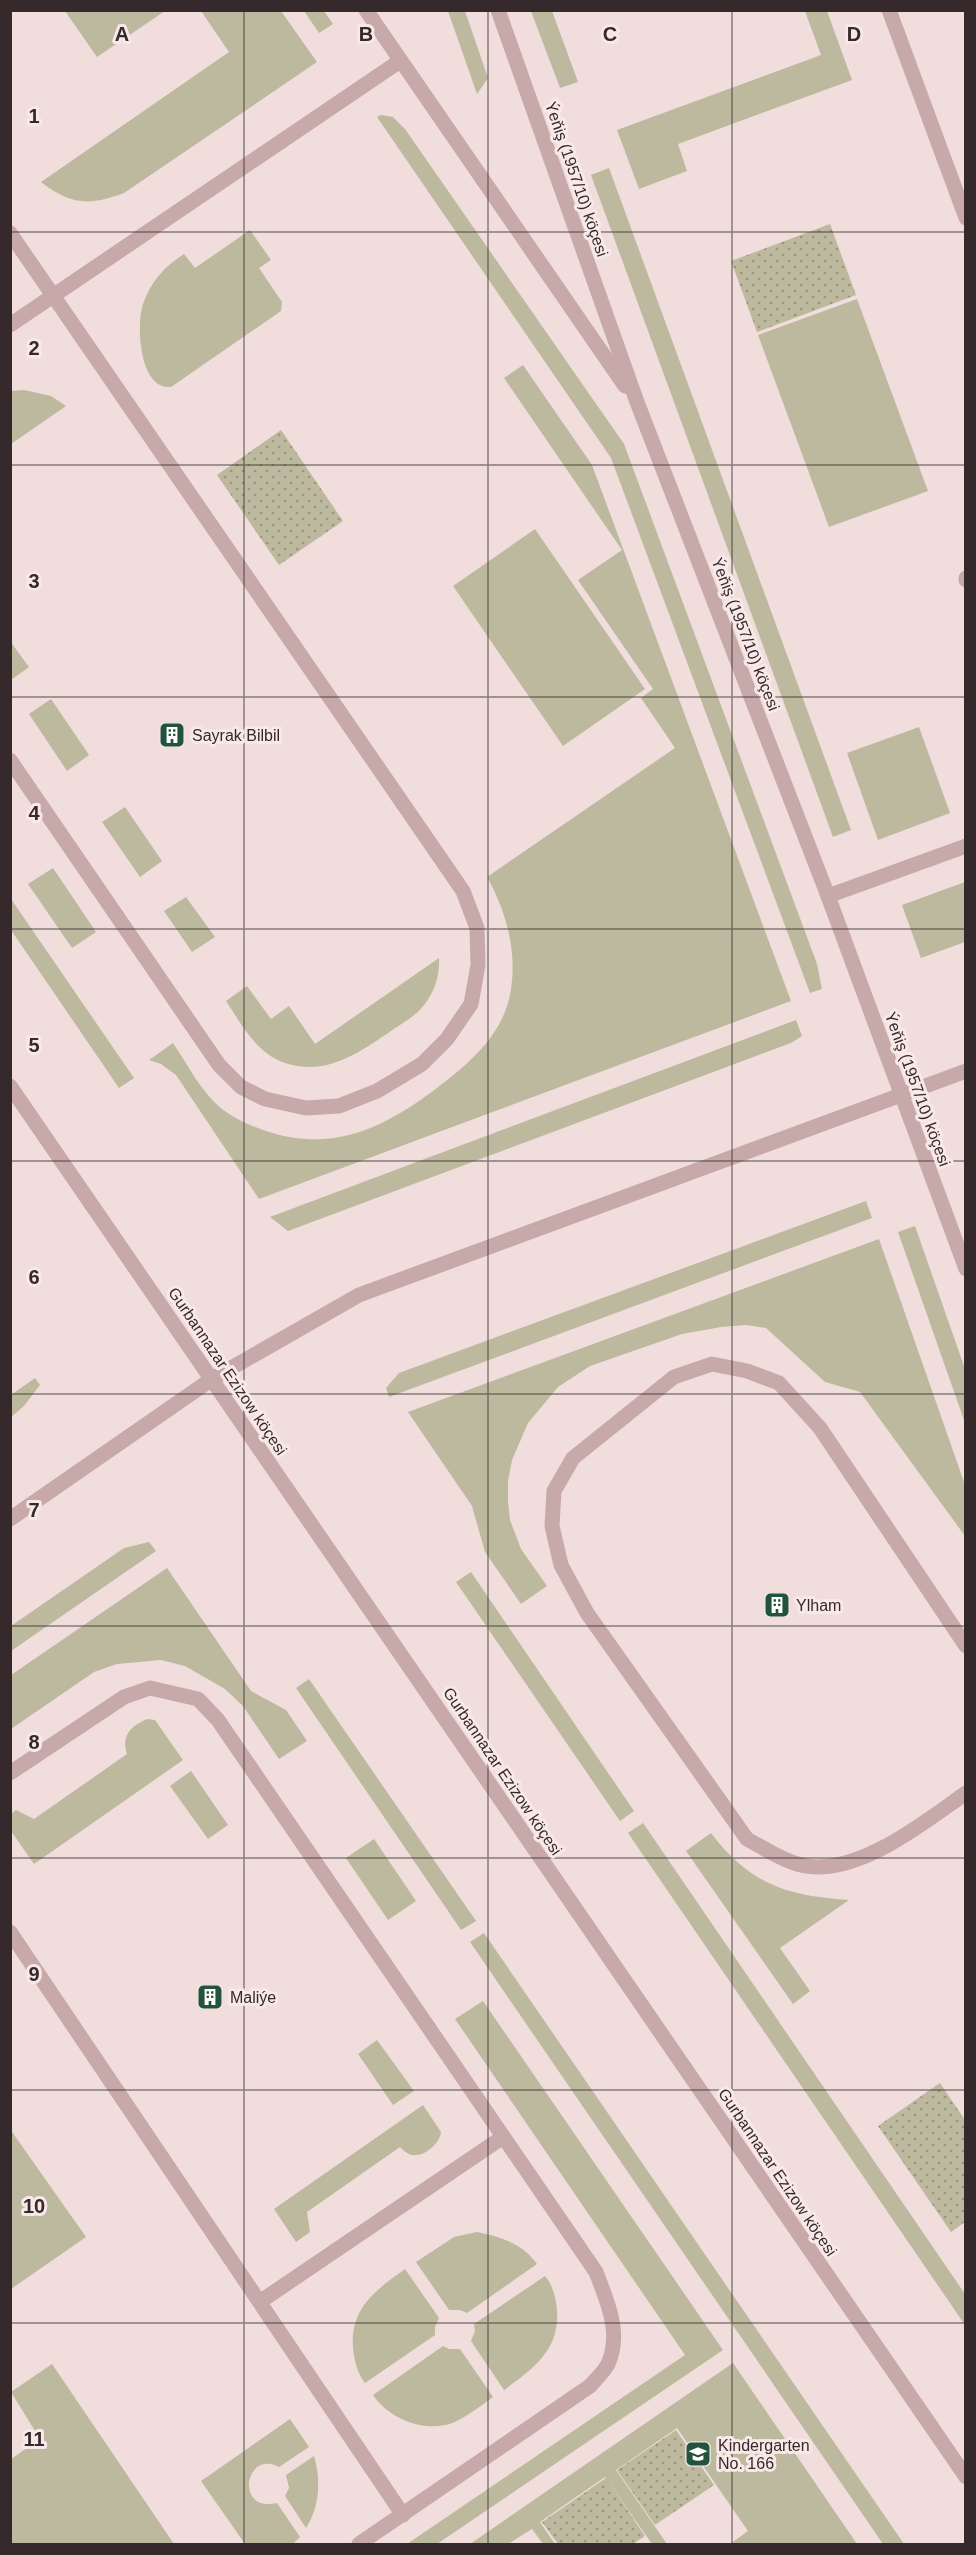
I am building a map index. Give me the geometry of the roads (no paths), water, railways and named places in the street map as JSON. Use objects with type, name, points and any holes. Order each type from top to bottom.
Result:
[{"type":"street","points":[[366,10],[637,402]]},
{"type":"street","name":"Ýeňiş (1957/10) köçesi","points":[[498,10],[637,402],[828,896],[966,1269]]},
{"type":"street","points":[[889,10],[966,218]]},
{"type":"street","points":[[10,325],[400,61]]},
{"type":"street","points":[[10,233],[463,891],[477,928],[478,965],[471,1004],[447,1039],[422,1064],[376,1091],[339,1106],[306,1108],[265,1099],[241,1087],[219,1065],[10,760]]},
{"type":"street","points":[[828,896],[966,846]]},
{"type":"street","points":[[10,1519],[212,1379],[359,1295],[966,1071]]},
{"type":"street","name":"Gurbannazar Ezizow köçesi","points":[[10,1086],[966,2477]]},
{"type":"street","points":[[966,1646],[820,1428],[779,1383],[747,1371],[712,1364],[674,1377],[573,1458],[554,1491],[552,1526],[561,1565],[588,1613],[747,1839],[784,1860],[819,1867],[857,1859],[915,1829],[966,1793]]},
{"type":"street","points":[[10,1773],[124,1697],[150,1688],[198,1699],[218,1720],[596,2272],[611,2310],[614,2339],[608,2365],[590,2386],[359,2544]]},
{"type":"street","points":[[10,1932],[403,2514]]},
{"type":"street","points":[[261,2301],[503,2137]]},
{"type":"place","name":"Sayrak Bilbil","points":[[172,735]]},
{"type":"place","name":"Ylham","points":[[777,1605]]},
{"type":"place","name":"Maliýe","points":[[210,1997]]},
{"type":"place","name":"Kindergarten No. 166","points":[[698,2454]]}]
